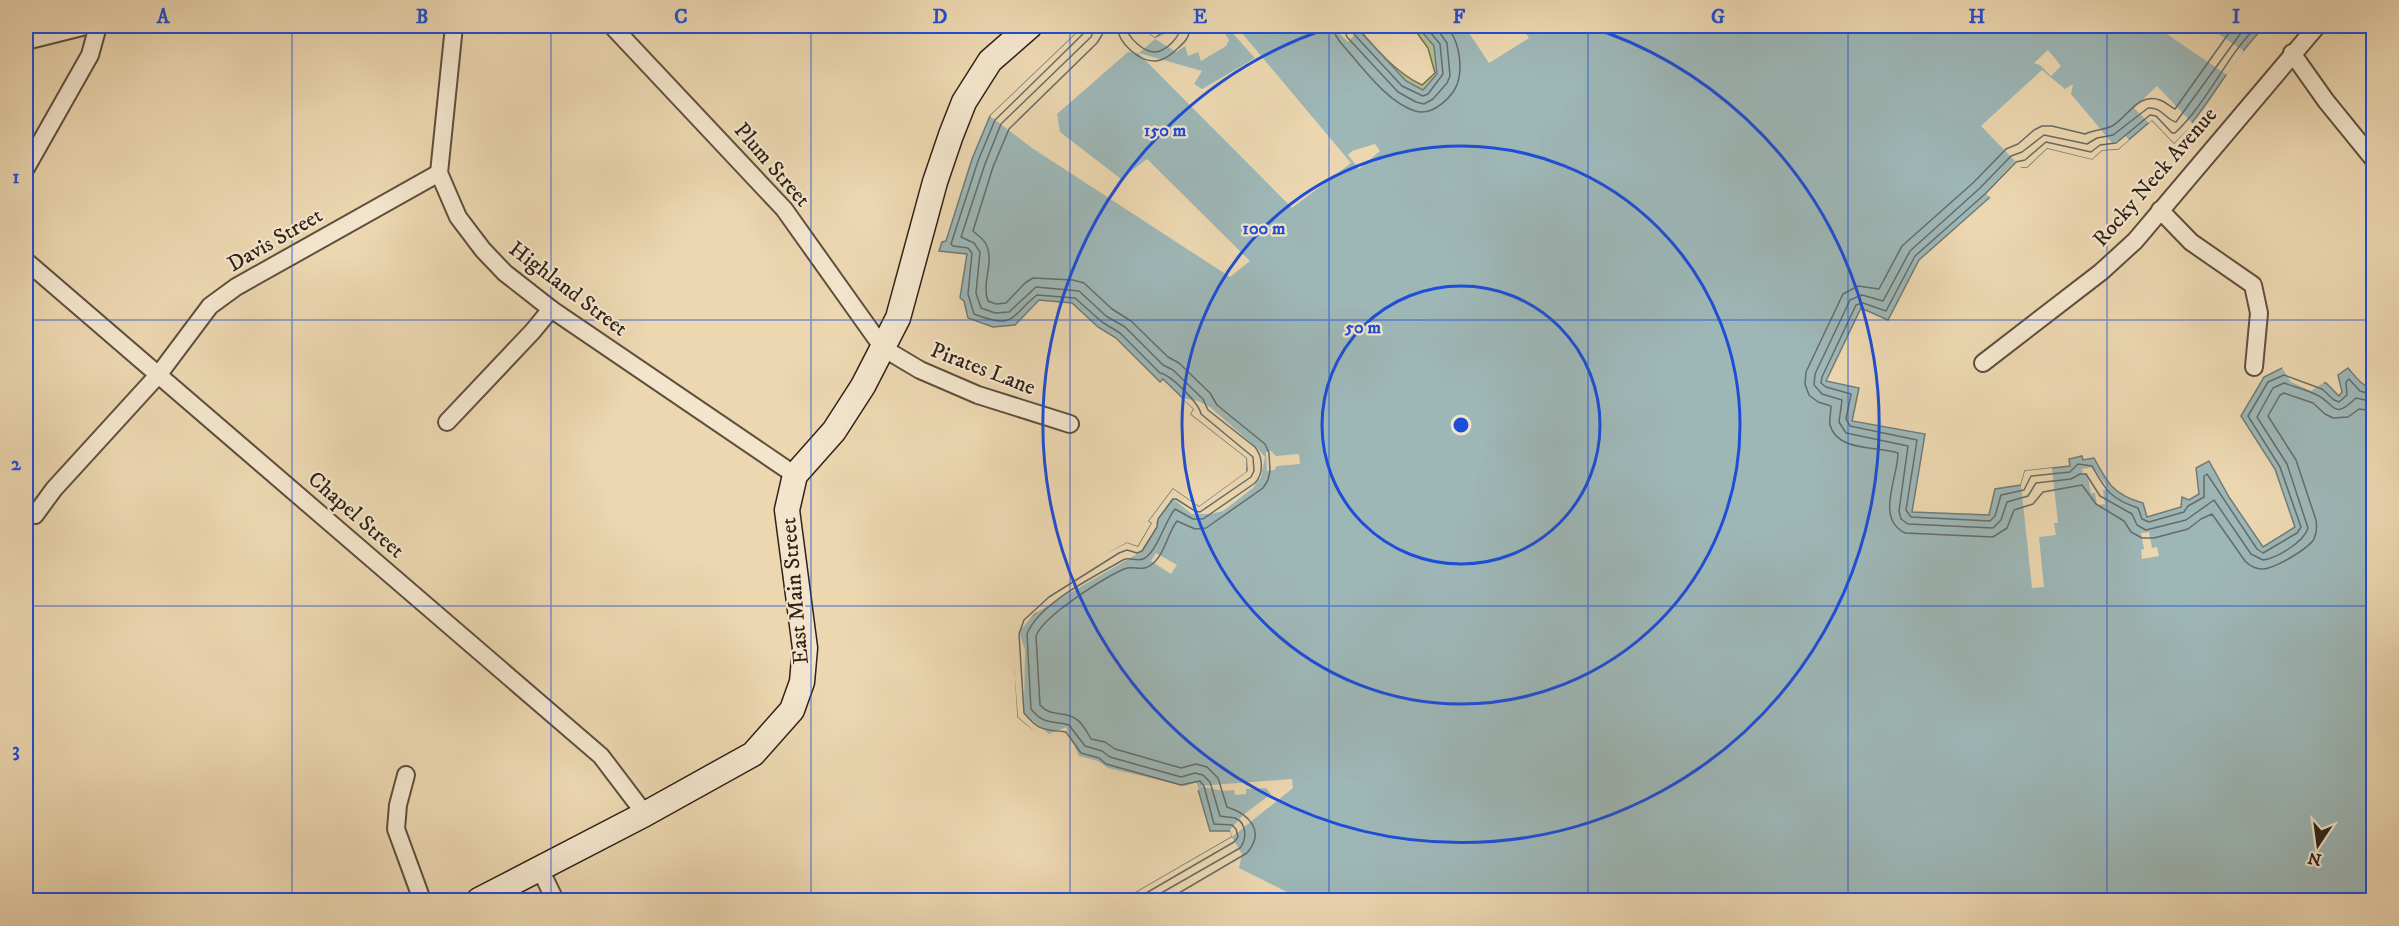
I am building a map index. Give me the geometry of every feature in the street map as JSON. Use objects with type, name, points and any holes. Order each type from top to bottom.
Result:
[{"type":"main road","name":"East Main Street","points":[[479,900],[645,814],[753,754],[792,710],[802,682],[805,648],[787,510],[795,475],[834,431],[862,386],[898,318],[935,182],[964,102],[990,61],[1030,26]]},
{"type":"street","points":[[26,41],[86,26]]},
{"type":"street","points":[[26,168],[90,55],[98,26]]},
{"type":"street","name":"Highland Street","points":[[454,26],[439,173],[458,217],[483,250],[505,273],[551,309],[795,475]]},
{"type":"street","name":"Plum Street","points":[[612,26],[783,208],[883,348]]},
{"type":"street","name":"Rocky Neck Avenue","points":[[1983,363],[2101,272],[2135,241],[2317,26]]},
{"type":"street","points":[[2292,53],[2326,101],[2373,159]]},
{"type":"street","name":"Davis Street","points":[[35,515],[54,489],[159,374],[210,306],[236,287],[439,173]]},
{"type":"street","points":[[2160,210],[2191,242],[2253,285],[2259,313],[2254,367]]},
{"type":"street","name":"Chapel Street","points":[[26,261],[601,756],[645,814]]},
{"type":"street","points":[[447,422],[551,309]]},
{"type":"street","name":"Pirates Lane","points":[[883,348],[920,370],[978,395],[1071,424]]},
{"type":"street","points":[[406,774],[398,805],[396,829],[422,900]]},
{"type":"street","points":[[540,869],[555,900]]},
{"type":"green space","points":[[1336,26],[1356,26],[1394,67],[1422,85],[1435,73],[1428,48],[1412,26],[1429,26],[1451,58],[1423,106]]},
{"type":"water","points":[[1084,26],[1137,26],[1155,38],[1170,26],[1355,26],[1406,81],[1423,90],[1437,74],[1434,46],[1417,26],[2265,26],[2174,143],[2152,120],[2118,149],[2102,150],[2092,159],[2047,148],[2027,167],[2020,167],[1989,198],[1919,260],[1888,320],[1861,308],[1826,381],[1859,388],[1852,421],[1925,434],[1912,512],[1989,515],[1995,489],[2021,485],[2025,471],[2070,466],[2069,459],[2082,456],[2083,460],[2094,458],[2103,475],[2118,492],[2143,503],[2147,517],[2181,507],[2182,497],[2189,500],[2199,494],[2196,468],[2209,461],[2229,497],[2263,547],[2295,527],[2275,469],[2241,416],[2264,377],[2282,368],[2326,383],[2339,396],[2342,392],[2338,375],[2348,368],[2362,383],[2373,390],[2373,900],[1123,900],[1232,837],[1231,831],[1210,831],[1197,786],[1182,792],[1102,769],[1097,763],[1077,759],[1063,737],[1039,732],[1018,717],[1013,633],[1090,564],[1127,543],[1138,547],[1152,523],[1149,521],[1173,489],[1199,507],[1247,472],[1247,458],[1191,414],[1194,409],[1163,379],[1160,382],[1116,338],[1098,327],[1072,303],[1039,300],[1015,325],[993,327],[968,318],[964,301],[960,298],[967,254],[939,251],[942,242],[946,241],[972,159],[990,116]]},
{"type":"pier","points":[[1084,26],[1137,26],[1155,38],[1185,26],[1220,26],[1229,40],[1226,46],[1201,61],[1198,52],[1188,56],[1185,46],[1176,52],[1155,39],[1139,53],[1202,71],[1194,84],[1202,89],[1255,58],[1226,26],[1236,26],[1351,163],[1292,208],[1138,53],[1128,52],[1057,114],[1060,132],[1121,179],[1147,159],[1250,261],[1230,277],[1032,148],[990,116]]},
{"type":"pier","points":[[1332,26],[1355,26],[1359,30],[1348,42]]},
{"type":"pier","points":[[1521,26],[1529,38],[1489,63],[1465,27]]},
{"type":"pier","points":[[2155,26],[2206,26],[2244,51],[2227,75]]},
{"type":"pier","points":[[2048,50],[2061,66],[2051,76],[2040,65],[2034,63]]},
{"type":"pier","points":[[2042,70],[2065,89],[2073,84],[2071,94],[2113,144],[2125,135],[2129,140],[2118,149],[2102,150],[2092,159],[2047,148],[2027,167],[2021,167],[1992,199],[1985,193],[2015,161],[1981,126]]},
{"type":"pier","points":[[2157,86],[2193,124],[2174,143],[2152,120],[2149,123],[2134,108]]},
{"type":"pier","points":[[1375,144],[1380,151],[1359,169],[1348,155],[1352,151]]},
{"type":"pier","points":[[2285,366],[2326,381],[2311,391],[2291,382],[2282,368]]},
{"type":"pier","points":[[1182,398],[1198,401],[1210,407],[1258,449],[1265,457],[1261,477],[1253,488],[1223,511],[1211,514],[1192,514],[1172,498],[1156,523],[1158,527],[1142,551],[1034,614],[1019,632],[1025,650],[1024,713],[1049,734],[1066,727],[1079,756],[1098,761],[1108,768],[1185,786],[1196,782],[1199,790],[1182,795],[1102,772],[1095,766],[1075,761],[1062,740],[1044,739],[1018,717],[1011,629],[1023,609],[1073,571],[1127,543],[1138,547],[1152,523],[1149,521],[1173,489],[1199,507],[1248,471],[1247,458],[1191,414],[1194,409]]},
{"type":"pier","points":[[1271,451],[1276,456],[1299,454],[1300,464],[1277,466],[1274,470],[1267,471],[1266,452]]},
{"type":"pier","points":[[2093,467],[2109,489],[2103,490],[2105,504],[2097,505],[2095,493],[2091,493],[2087,473],[2083,474],[2082,469]]},
{"type":"pier","points":[[2052,468],[2058,523],[2054,523],[2056,535],[2039,537],[2044,587],[2032,588],[2021,485],[2025,471]]},
{"type":"pier","points":[[2149,532],[2152,548],[2157,547],[2159,556],[2142,559],[2141,550],[2144,549],[2141,533]]},
{"type":"pier","points":[[1156,553],[1177,565],[1171,574],[1151,561]]},
{"type":"pier","points":[[1292,779],[1293,788],[1232,837],[1230,830],[1243,815],[1271,794],[1266,788],[1246,789],[1246,794],[1235,795],[1234,790],[1223,791],[1198,786]]},
{"type":"pier","points":[[1232,837],[1242,854],[1239,868],[1301,899],[1123,900]]}]
